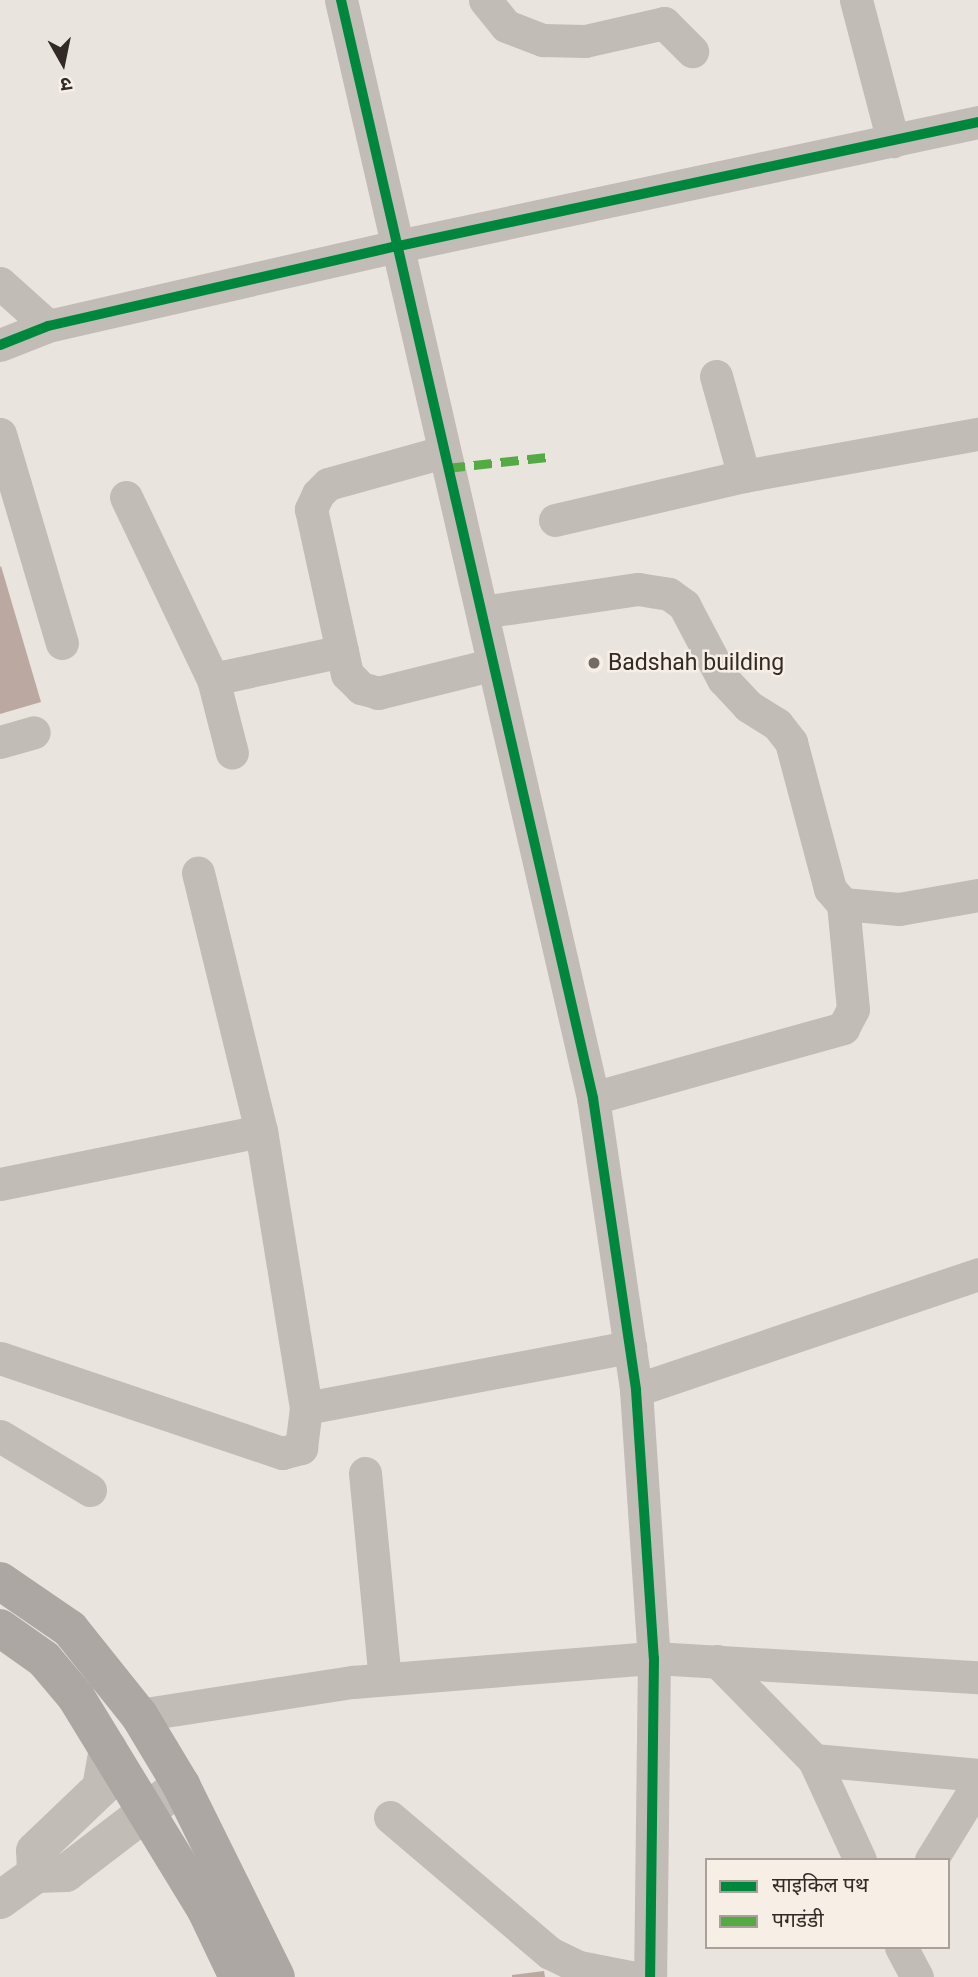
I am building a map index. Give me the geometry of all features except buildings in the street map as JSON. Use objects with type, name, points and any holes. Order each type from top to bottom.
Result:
[{"type":"highway","points":[[0,1581],[70,1629],[139,1715],[181,1785],[276,1977]]},
{"type":"highway","points":[[0,1609],[64,1649],[136,1739],[264,1977]]},
{"type":"highway","points":[[0,1628],[59,1675],[108,1749],[206,1910],[238,1977]]},
{"type":"street","points":[[341,0],[394,247],[482,612],[490,665],[593,1098],[636,1390],[653,1658],[650,1977]]},
{"type":"street","points":[[485,0],[506,26],[543,40],[585,41],[664,23],[692,51]]},
{"type":"street","points":[[856,0],[893,141]]},
{"type":"street","points":[[0,345],[48,326],[394,247],[978,122]]},
{"type":"street","points":[[0,283],[48,326]]},
{"type":"street","points":[[716,376],[744,477]]},
{"type":"street","points":[[0,434],[62,643]]},
{"type":"street","points":[[555,520],[744,477],[978,434]]},
{"type":"street","points":[[443,452],[328,484],[318,494],[312,509],[347,674],[361,688],[377,693],[490,665]]},
{"type":"street","points":[[126,497],[213,679],[232,753]]},
{"type":"street","points":[[482,612],[638,589],[669,594],[684,605],[723,679],[748,706],[777,724],[791,742],[830,889],[843,904],[853,1009],[842,1028],[593,1098]]},
{"type":"street","points":[[213,679],[342,651]]},
{"type":"street","points":[[0,742],[34,732]]},
{"type":"street","points":[[0,1358],[282,1453],[302,1448],[306,1409],[261,1131],[198,873]]},
{"type":"street","points":[[843,904],[899,909],[978,895]]},
{"type":"street","points":[[0,1184],[261,1131]]},
{"type":"street","points":[[636,1390],[978,1274]]},
{"type":"street","points":[[306,1409],[630,1347]]},
{"type":"street","points":[[0,1436],[90,1490]]},
{"type":"street","points":[[365,1473],[385,1679]]},
{"type":"street","points":[[139,1715],[385,1679],[653,1658],[978,1677]]},
{"type":"street","points":[[717,1661],[814,1760],[859,1858]]},
{"type":"street","points":[[36,1874],[35,1851],[101,1788],[108,1749]]},
{"type":"street","points":[[814,1760],[978,1775]]},
{"type":"street","points":[[932,1858],[978,1784]]},
{"type":"street","points":[[0,1900],[36,1874],[66,1873],[181,1785]]},
{"type":"street","points":[[390,1817],[550,1953],[579,1967],[630,1977]]},
{"type":"marked path","points":[[447,468],[547,457]]},
{"type":"cycle path","points":[[341,0],[593,1098],[636,1390],[654,1658],[650,1977]]},
{"type":"cycle path","points":[[0,345],[48,326],[394,247],[978,122]]},
{"type":"place","name":"Badshah building","points":[[594,663]]}]
